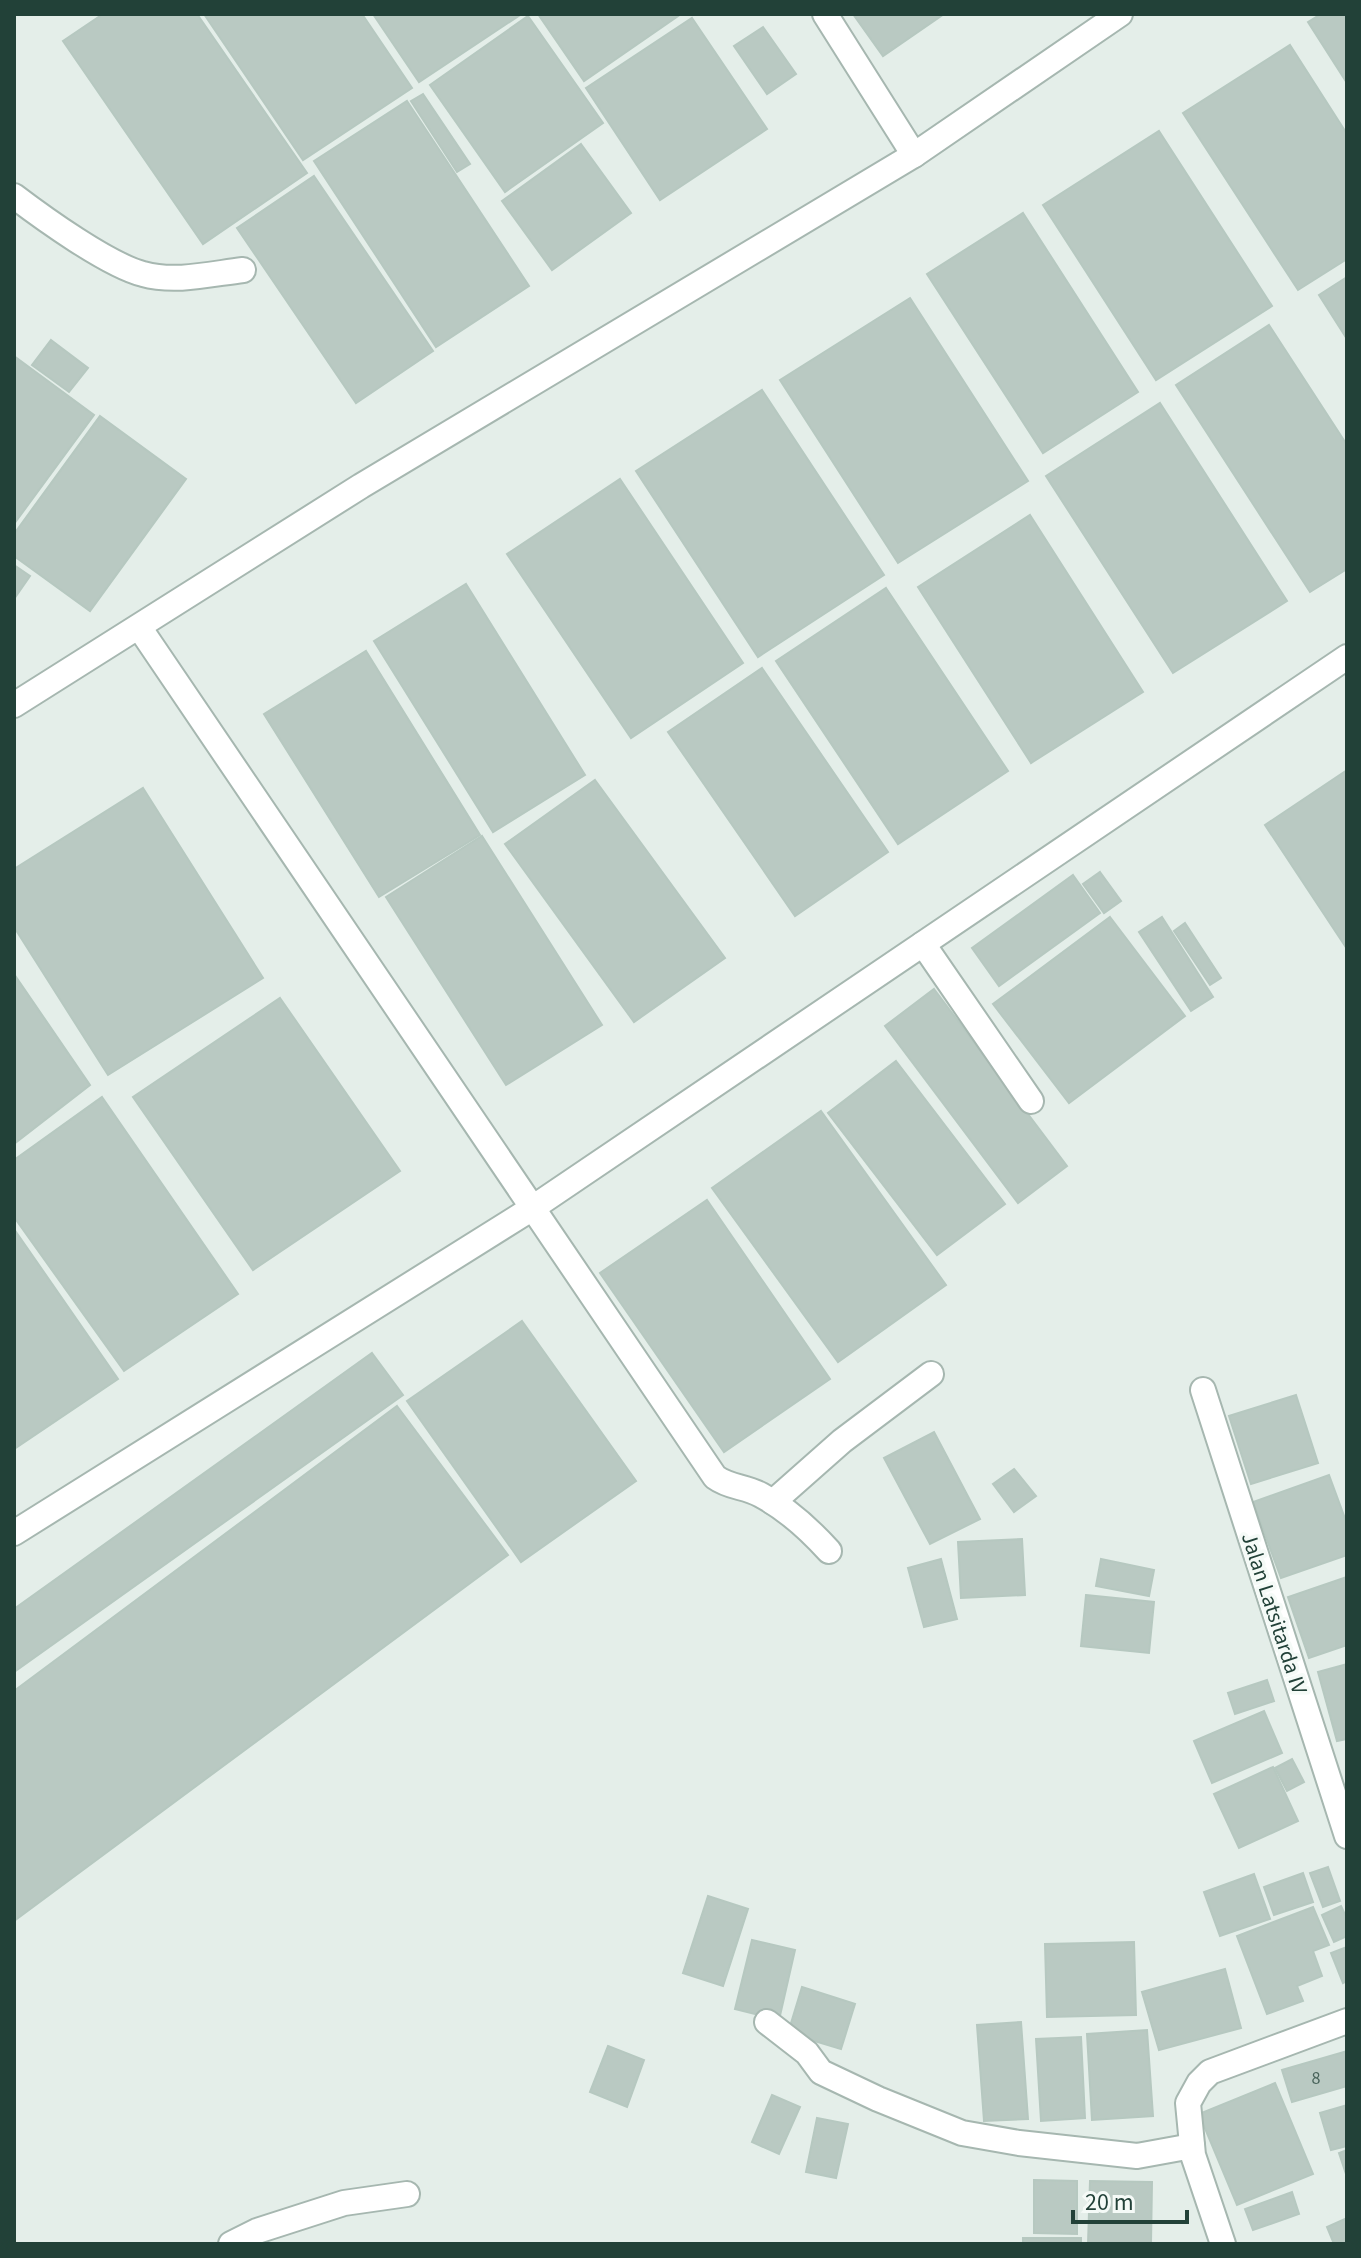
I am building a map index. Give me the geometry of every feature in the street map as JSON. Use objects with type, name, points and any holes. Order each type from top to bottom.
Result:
[{"type":"street","points":[[825,14],[914,155]]},
{"type":"street","points":[[14,705],[374,478],[914,155],[1120,14]]},
{"type":"street","points":[[14,196],[99,253],[142,274],[175,278],[243,270]]},
{"type":"street","points":[[139,627],[715,1477],[734,1488],[759,1494],[773,1502],[806,1525],[829,1551]]},
{"type":"street","points":[[14,1533],[531,1209],[1347,657]]},
{"type":"street","points":[[923,944],[1031,1101]]},
{"type":"street","points":[[773,1502],[842,1441],[931,1374]]},
{"type":"street","name":"Jalan Latsitarda IV","points":[[1203,1390],[1347,1836]]},
{"type":"street","points":[[1223,2244],[1192,2150],[1188,2103],[1199,2083],[1210,2072],[1347,2021]]},
{"type":"street","points":[[767,2022],[807,2053],[821,2072],[962,2133],[1019,2143],[1137,2156],[1192,2150]]},
{"type":"street","points":[[231,2244],[257,2231],[344,2203],[407,2194]]},
{"type":"building","points":[[103,14],[197,14],[307,173],[203,244],[63,41]]},
{"type":"building","points":[[204,14],[362,14],[412,88],[303,160]]},
{"type":"building","points":[[373,14],[519,14],[520,15],[419,82]]},
{"type":"building","points":[[538,14],[681,14],[584,81]]},
{"type":"building","points":[[853,14],[944,14],[883,56]]},
{"type":"building","points":[[1321,14],[1347,14],[1347,83],[1308,22]]},
{"type":"building","points":[[528,16],[603,123],[505,192],[430,85]]},
{"type":"building","points":[[692,18],[767,129],[660,200],[586,88]]},
{"type":"building","points":[[763,27],[796,74],[767,94],[734,46]]},
{"type":"building","points":[[1290,45],[1347,134],[1347,259],[1298,290],[1183,113]]},
{"type":"building","points":[[423,94],[470,164],[457,172],[411,101]]},
{"type":"building","points":[[407,101],[529,286],[436,347],[314,161]]},
{"type":"building","points":[[1159,131],[1272,306],[1156,380],[1043,205]]},
{"type":"building","points":[[581,144],[631,213],[552,270],[502,201]]},
{"type":"building","points":[[314,176],[433,351],[356,403],[237,228]]},
{"type":"building","points":[[1023,213],[1138,392],[1043,453],[927,274]]},
{"type":"building","points":[[1347,277],[1347,339],[1319,295]]},
{"type":"building","points":[[910,298],[1028,481],[898,563],[780,380]]},
{"type":"building","points":[[1269,325],[1347,445],[1347,569],[1310,592],[1176,385]]},
{"type":"building","points":[[51,340],[88,368],[69,392],[32,365]]},
{"type":"building","points":[[14,356],[94,415],[14,524]]},
{"type":"building","points":[[762,390],[884,575],[758,657],[636,471]]},
{"type":"building","points":[[1160,403],[1287,601],[1173,673],[1046,476]]},
{"type":"building","points":[[100,416],[186,479],[90,611],[14,556],[14,534]]},
{"type":"building","points":[[620,479],[743,663],[631,738],[507,554]]},
{"type":"building","points":[[1030,515],[1143,692],[1031,763],[918,587]]},
{"type":"building","points":[[14,565],[30,576],[14,599]]},
{"type":"building","points":[[466,584],[585,775],[493,832],[374,641]]},
{"type":"building","points":[[886,588],[1008,771],[898,844],[776,661]]},
{"type":"building","points":[[366,651],[480,835],[379,897],[264,714]]},
{"type":"building","points":[[762,668],[888,852],[795,916],[668,732]]},
{"type":"building","points":[[1347,770],[1347,949],[1265,825]]},
{"type":"building","points":[[595,780],[725,958],[634,1022],[505,844]]},
{"type":"building","points":[[143,788],[263,978],[108,1075],[14,927],[14,869]]},
{"type":"building","points":[[482,836],[602,1025],[506,1085],[386,897]]},
{"type":"building","points":[[1100,872],[1121,901],[1104,913],[1083,884]]},
{"type":"building","points":[[1073,875],[1100,913],[999,986],[972,948]]},
{"type":"building","points":[[1110,917],[1185,1016],[1069,1103],[993,1004]]},
{"type":"building","points":[[1162,917],[1213,997],[1191,1011],[1139,932]]},
{"type":"building","points":[[1185,923],[1221,978],[1210,985],[1174,931]]},
{"type":"building","points":[[14,974],[90,1085],[14,1144]]},
{"type":"building","points":[[934,989],[1067,1166],[1018,1203],[885,1026]]},
{"type":"building","points":[[280,998],[400,1171],[253,1270],[133,1097]]},
{"type":"building","points":[[896,1061],[1005,1204],[937,1255],[828,1113]]},
{"type":"building","points":[[102,1097],[238,1294],[124,1371],[14,1217],[14,1160]]},
{"type":"building","points":[[821,1111],[946,1285],[838,1362],[712,1188]]},
{"type":"building","points":[[707,1200],[830,1379],[724,1452],[600,1273]]},
{"type":"building","points":[[14,1229],[118,1379],[14,1449]]},
{"type":"building","points":[[522,1321],[636,1481],[521,1562],[407,1401]]},
{"type":"building","points":[[372,1353],[403,1395],[14,1672],[14,1609]]},
{"type":"building","points":[[1296,1395],[1318,1463],[1251,1484],[1229,1416]]},
{"type":"building","points":[[397,1406],[508,1555],[14,1921],[14,1691]]},
{"type":"building","points":[[934,1432],[980,1519],[930,1544],[884,1458]]},
{"type":"building","points":[[1014,1469],[1036,1496],[1014,1512],[993,1484]]},
{"type":"building","points":[[1329,1475],[1347,1524],[1347,1555],[1281,1578],[1253,1502]]},
{"type":"building","points":[[1022,1539],[1025,1595],[961,1598],[958,1542]]},
{"type":"building","points":[[941,1559],[957,1619],[924,1627],[908,1568]]},
{"type":"building","points":[[1101,1559],[1154,1570],[1149,1596],[1096,1586]]},
{"type":"building","points":[[1347,1577],[1347,1645],[1309,1658],[1288,1597]]},
{"type":"building","points":[[1086,1595],[1154,1602],[1149,1653],[1081,1646]]},
{"type":"building","points":[[1347,1664],[1347,1739],[1337,1741],[1318,1672]]},
{"type":"building","points":[[1267,1680],[1274,1701],[1235,1714],[1228,1693]]},
{"type":"building","points":[[1264,1711],[1282,1753],[1212,1783],[1194,1741]]},
{"type":"building","points":[[1292,1759],[1304,1782],[1287,1791],[1275,1768]]},
{"type":"building","points":[[1273,1767],[1298,1821],[1239,1848],[1214,1794]]},
{"type":"building","points":[[1328,1867],[1340,1901],[1323,1907],[1310,1873]]},
{"type":"building","points":[[1303,1873],[1313,1902],[1274,1915],[1264,1887]]},
{"type":"building","points":[[1254,1874],[1270,1919],[1220,1936],[1204,1892]]},
{"type":"building","points":[[708,1896],[748,1909],[723,1986],[683,1973]]},
{"type":"building","points":[[1341,1906],[1347,1919],[1347,1936],[1334,1942],[1322,1915]]},
{"type":"building","points":[[1313,1907],[1329,1945],[1313,1951],[1322,1976],[1297,1986],[1303,2001],[1267,2014],[1237,1936]]},
{"type":"building","points":[[752,1940],[795,1950],[779,2020],[735,2009]]},
{"type":"building","points":[[1134,1942],[1136,2015],[1047,2017],[1045,1944]]},
{"type":"building","points":[[1347,1947],[1347,1981],[1343,1983],[1331,1953]]},
{"type":"building","points":[[1225,1969],[1241,2028],[1159,2050],[1142,1992]]},
{"type":"building","points":[[802,1987],[855,2004],[841,2049],[788,2033]]},
{"type":"building","points":[[1021,2022],[1028,2119],[984,2121],[977,2025]]},
{"type":"building","points":[[1147,2030],[1153,2116],[1092,2120],[1087,2034]]},
{"type":"building","points":[[1081,2037],[1085,2118],[1041,2121],[1036,2039]]},
{"type":"building","points":[[608,2046],[644,2060],[627,2107],[590,2092]]},
{"type":"building","points":[[1347,2051],[1347,2086],[1292,2102],[1282,2070]]},
{"type":"building","points":[[1275,2083],[1313,2174],[1237,2205],[1199,2114]]},
{"type":"building","points":[[772,2095],[800,2107],[779,2154],[752,2142]]},
{"type":"building","points":[[1347,2105],[1347,2146],[1331,2150],[1320,2113]]},
{"type":"building","points":[[817,2118],[848,2124],[836,2178],[806,2172]]},
{"type":"building","points":[[1347,2150],[1347,2174],[1346,2174],[1339,2153]]},
{"type":"building","points":[[1034,2180],[1077,2181],[1077,2234],[1034,2233]]},
{"type":"building","points":[[1090,2181],[1152,2182],[1151,2244],[1088,2244]]},
{"type":"building","points":[[1292,2192],[1299,2214],[1253,2230],[1245,2209]]},
{"type":"building","points":[[1347,2218],[1347,2244],[1334,2244],[1327,2227]]},
{"type":"building","points":[[1023,2238],[1081,2238],[1081,2244],[1023,2244]]}]
